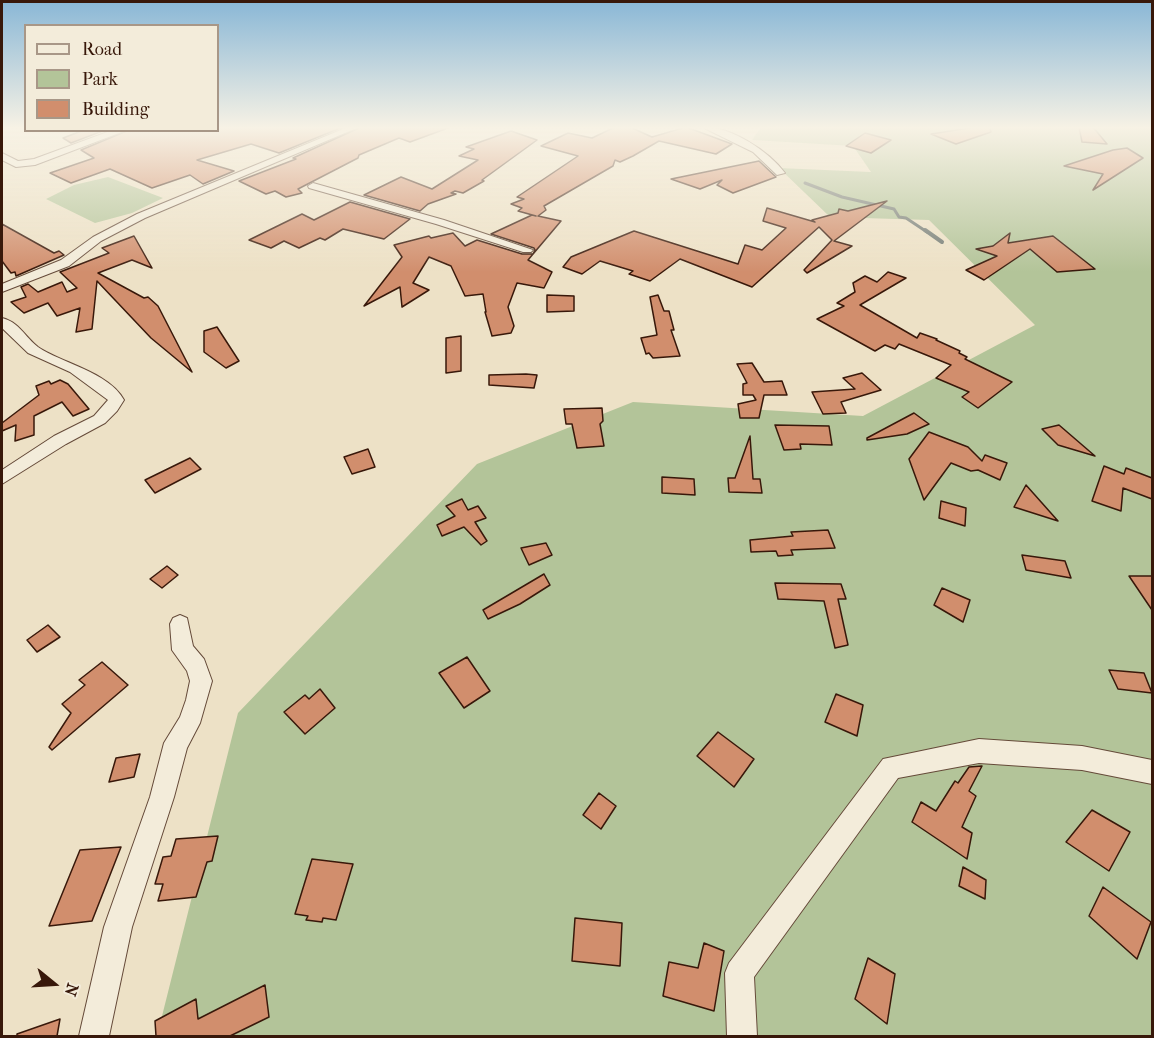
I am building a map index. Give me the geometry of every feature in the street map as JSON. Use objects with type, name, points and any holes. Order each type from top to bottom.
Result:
[{"type":"street","points":[[2,288],[65,263],[97,239],[141,216],[239,175]]},
{"type":"street","points":[[313,186],[440,222],[527,250]]},
{"type":"street","points":[[2,322],[13,329],[33,350],[75,369],[114,396],[116,400],[106,414],[95,422],[2,478]]},
{"type":"street","points":[[94,1036],[118,927],[162,797],[176,743],[189,723],[201,681],[196,666],[183,650],[180,624]]},
{"type":"street","points":[[742,1036],[739,973],[891,767],[979,751],[1082,758],[1152,772]]},
{"type":"green space","points":[[787,175],[1152,175],[1152,1036],[157,1036],[238,713],[477,464],[633,402],[863,416],[1035,325],[929,220],[830,217]]},
{"type":"green space","points":[[108,177],[163,198],[132,213],[95,223],[46,199],[74,185]]},
{"type":"building","points":[[55,175],[92,175],[71,183]]},
{"type":"building","points":[[124,175],[189,175],[152,188]]},
{"type":"building","points":[[191,175],[223,175],[203,184]]},
{"type":"building","points":[[253,175],[324,175],[298,189],[302,193],[286,197],[275,191],[266,194],[239,181]]},
{"type":"building","points":[[454,175],[488,175],[482,180],[484,181],[463,193],[455,191],[451,193],[456,194],[428,204],[420,211],[364,195],[401,177],[432,189]]},
{"type":"building","points":[[549,175],[597,175],[544,206],[546,210],[538,216],[561,221],[528,260],[552,272],[544,288],[517,283],[508,307],[514,326],[511,333],[492,336],[485,312],[483,294],[465,296],[451,266],[429,257],[413,283],[429,290],[402,307],[400,287],[364,306],[402,257],[394,245],[429,236],[431,238],[453,233],[465,246],[477,240],[522,254],[533,254],[534,248],[491,234],[532,215],[536,216],[518,211],[522,208],[511,204],[524,199],[517,197]]},
{"type":"building","points":[[688,175],[776,177],[733,193],[717,185],[722,180],[700,189],[671,179]]},
{"type":"building","points":[[1102,175],[1116,175],[1093,190]]},
{"type":"building","points":[[887,201],[834,241],[852,246],[807,273],[804,270],[832,240],[819,227],[752,287],[680,259],[650,281],[629,274],[633,271],[600,261],[582,274],[563,267],[571,257],[634,231],[738,264],[745,245],[762,250],[786,228],[763,221],[767,208],[815,222],[812,220],[838,213],[839,209],[848,211]]},
{"type":"building","points":[[350,202],[410,219],[384,239],[343,229],[325,240],[320,238],[299,248],[284,241],[271,248],[249,240],[302,214],[314,220]]},
{"type":"building","points":[[2,224],[54,253],[59,251],[64,255],[16,276],[15,272],[11,273],[2,261]]},
{"type":"building","points":[[1010,233],[1008,243],[1053,236],[1095,269],[1057,272],[1030,249],[984,280],[966,270],[997,256],[976,249],[993,246]]},
{"type":"building","points":[[134,236],[152,268],[132,260],[98,273],[144,298],[148,297],[158,306],[192,372],[151,338],[97,281],[92,329],[76,332],[80,308],[57,316],[48,303],[24,313],[11,302],[26,297],[21,287],[28,284],[38,292],[62,282],[67,292],[77,288],[60,272],[109,253],[102,248]]},
{"type":"building","points":[[888,272],[906,278],[860,305],[917,338],[920,333],[937,339],[960,351],[959,353],[967,357],[965,359],[1012,382],[978,408],[962,397],[969,392],[936,378],[951,365],[899,344],[895,349],[885,345],[875,351],[817,319],[844,306],[837,303],[855,292],[853,283],[865,276],[877,282]]},
{"type":"building","points":[[547,295],[574,296],[574,311],[547,312]]},
{"type":"building","points":[[658,295],[664,311],[669,311],[674,330],[671,330],[680,356],[653,358],[649,353],[646,354],[641,338],[657,335],[650,297]]},
{"type":"building","points":[[217,327],[239,361],[226,368],[204,352],[204,331]]},
{"type":"building","points":[[461,336],[461,371],[446,373],[446,338]]},
{"type":"building","points":[[752,363],[764,382],[782,381],[787,395],[764,395],[759,418],[740,418],[738,404],[756,400],[753,395],[743,395],[743,384],[747,383],[737,364]]},
{"type":"building","points":[[862,373],[881,390],[841,402],[846,413],[823,414],[812,392],[855,389],[843,378]]},
{"type":"building","points":[[489,375],[537,375],[534,388],[489,385]]},
{"type":"building","points":[[60,380],[68,384],[89,409],[73,416],[62,402],[34,416],[34,435],[15,441],[16,425],[2,431],[2,423],[39,395],[36,386]]},
{"type":"building","points":[[602,408],[603,421],[600,424],[604,446],[577,448],[572,424],[566,424],[564,409]]},
{"type":"building","points":[[914,413],[929,424],[907,434],[867,440],[867,438]]},
{"type":"building","points":[[775,425],[829,426],[832,445],[800,444],[801,449],[784,450]]},
{"type":"building","points":[[1059,425],[1095,456],[1058,445],[1042,429]]},
{"type":"building","points":[[929,432],[968,447],[982,461],[985,455],[1007,463],[1000,480],[978,470],[971,471],[951,463],[924,500],[909,459]]},
{"type":"building","points":[[750,436],[753,479],[760,479],[762,493],[729,492],[728,478],[735,478]]},
{"type":"building","points":[[368,449],[375,467],[352,474],[344,457]]},
{"type":"building","points":[[190,458],[201,469],[155,493],[145,480]]},
{"type":"building","points":[[1104,466],[1124,474],[1126,468],[1152,478],[1152,499],[1123,488],[1121,511],[1092,501]]},
{"type":"building","points":[[662,477],[694,479],[695,495],[662,493]]},
{"type":"building","points":[[1026,485],[1058,521],[1014,507]]},
{"type":"building","points":[[462,499],[468,510],[478,506],[486,518],[475,522],[487,541],[481,545],[464,527],[442,536],[437,525],[455,516],[446,506]]},
{"type":"building","points":[[941,501],[966,508],[965,526],[939,518]]},
{"type":"building","points":[[828,530],[835,548],[791,550],[793,555],[778,556],[776,551],[751,552],[750,540],[793,536],[791,532]]},
{"type":"building","points":[[546,543],[552,555],[529,565],[521,548]]},
{"type":"building","points":[[1022,555],[1065,561],[1071,578],[1026,570]]},
{"type":"building","points":[[167,566],[178,575],[162,588],[150,579]]},
{"type":"building","points":[[544,574],[550,585],[520,604],[488,619],[483,610]]},
{"type":"building","points":[[1129,576],[1152,576],[1152,610]]},
{"type":"building","points":[[775,583],[841,584],[846,599],[838,599],[848,645],[835,648],[824,601],[778,599]]},
{"type":"building","points":[[942,588],[970,600],[963,622],[934,605]]},
{"type":"building","points":[[48,625],[60,637],[37,652],[27,640]]},
{"type":"building","points":[[467,657],[490,691],[464,708],[439,673]]},
{"type":"building","points":[[102,662],[128,685],[52,750],[49,747],[71,713],[62,704],[85,685],[79,680]]},
{"type":"building","points":[[1109,670],[1144,673],[1152,693],[1118,689]]},
{"type":"building","points":[[320,689],[335,708],[305,734],[284,712],[305,695],[309,699]]},
{"type":"building","points":[[836,694],[863,705],[857,736],[825,722]]},
{"type":"building","points":[[718,732],[754,759],[734,787],[697,756]]},
{"type":"building","points":[[140,754],[134,777],[109,782],[116,758]]},
{"type":"building","points":[[982,766],[969,791],[976,796],[962,827],[972,833],[967,859],[912,822],[921,802],[936,811],[955,781],[958,783],[969,767]]},
{"type":"building","points":[[599,793],[616,806],[601,829],[583,815]]},
{"type":"building","points":[[1092,810],[1130,832],[1109,871],[1066,842]]},
{"type":"building","points":[[218,836],[212,861],[207,862],[196,897],[158,901],[163,884],[155,884],[163,857],[171,856],[176,839]]},
{"type":"building","points":[[121,847],[92,921],[49,926],[80,850]]},
{"type":"building","points":[[312,859],[353,864],[336,920],[323,918],[322,922],[306,920],[308,916],[295,914]]},
{"type":"building","points":[[963,867],[986,880],[985,899],[959,886]]},
{"type":"building","points":[[1103,887],[1151,922],[1137,959],[1089,916]]},
{"type":"building","points":[[575,918],[622,923],[620,966],[572,961]]},
{"type":"building","points":[[704,943],[724,951],[714,1011],[663,996],[669,962],[698,968]]},
{"type":"building","points":[[868,958],[895,974],[887,1024],[855,999]]},
{"type":"building","points":[[265,985],[269,1017],[230,1036],[156,1036],[155,1021],[196,999],[198,1019]]},
{"type":"building","points":[[60,1019],[57,1036],[17,1036],[17,1034]]},
{"type":"waterway","points":[[805,183],[842,197],[894,209],[899,217],[906,218],[927,232]]},
{"type":"waterway","points":[[925,230],[942,242]]}]
